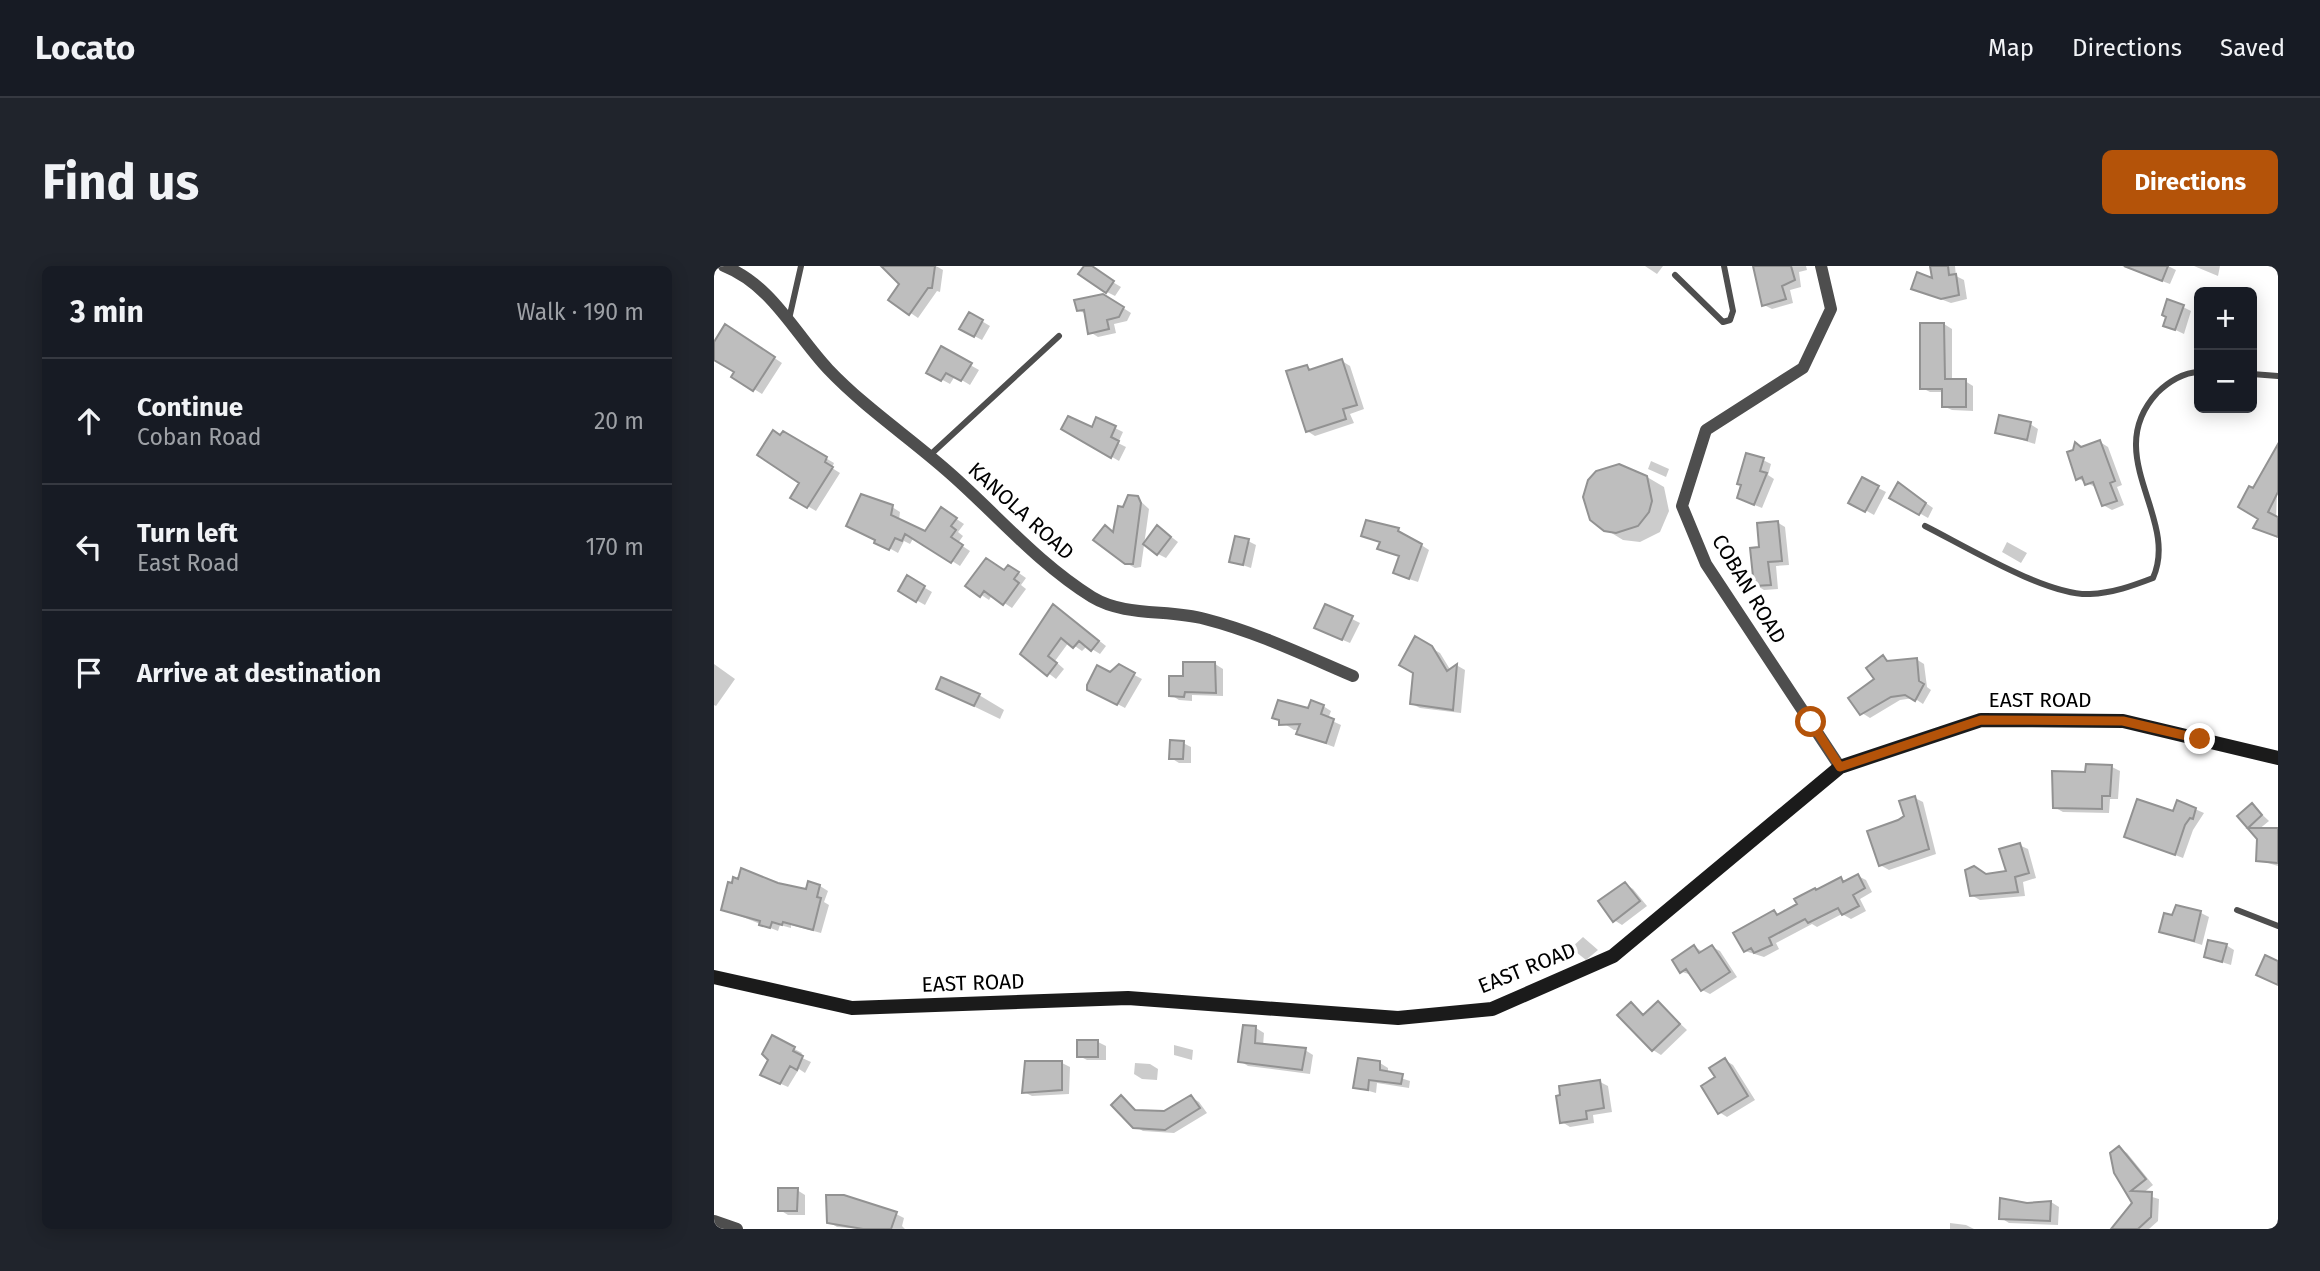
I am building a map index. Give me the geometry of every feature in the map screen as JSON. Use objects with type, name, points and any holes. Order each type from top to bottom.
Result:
[{"type":"street","name":"KANOLA ROAD","points":[[724,266],[754,284],[789,319],[834,375],[929,456],[1026,547],[1092,597],[1114,608],[1184,614],[1225,624],[1353,676]]},
{"type":"street","name":"COBAN ROAD","points":[[1821,266],[1832,309],[1803,368],[1706,430],[1682,506],[1706,564],[1840,767]]},
{"type":"street","name":"EAST ROAD","points":[[714,977],[852,1008],[1128,998],[1398,1018],[1492,1009],[1613,956],[1840,767],[1981,720],[2123,721],[2278,758]]},
{"type":"street","points":[[714,1221],[737,1229]]},
{"type":"lane","points":[[789,319],[801,266]]},
{"type":"lane","points":[[1675,275],[1723,322],[1730,320],[1733,311],[1724,266]]},
{"type":"lane","points":[[929,456],[1059,336]]},
{"type":"lane","points":[[1925,526],[2056,588],[2088,594],[2125,589],[2153,578],[2160,562],[2156,527],[2137,471],[2139,427],[2147,404],[2165,385],[2194,372]]},
{"type":"lane","points":[[2257,374],[2278,376]]},
{"type":"lane","points":[[2237,910],[2278,926]]},
{"type":"building","points":[[881,266],[935,266],[932,288],[928,288],[909,315],[888,300],[899,284]]},
{"type":"building","points":[[1084,266],[1092,266],[1114,281],[1106,293],[1078,274]]},
{"type":"building","points":[[1753,266],[1791,266],[1795,280],[1782,286],[1786,299],[1762,306]]},
{"type":"building","points":[[1930,266],[1948,266],[1949,275],[1956,274],[1959,295],[1941,299],[1911,289],[1917,272],[1932,278]]},
{"type":"building","points":[[2124,266],[2168,266],[2162,281]]},
{"type":"building","points":[[1103,294],[1124,307],[1119,317],[1107,320],[1109,329],[1088,334],[1084,310],[1077,311],[1074,300]]},
{"type":"building","points":[[2167,299],[2184,305],[2175,330],[2163,326],[2166,317],[2162,315]]},
{"type":"building","points":[[969,312],[983,320],[974,337],[959,329]]},
{"type":"building","points":[[1920,323],[1944,323],[1945,379],[1966,379],[1966,407],[1942,407],[1942,389],[1920,389]]},
{"type":"building","points":[[725,324],[775,357],[753,391],[731,377],[734,372],[714,360],[714,342]]},
{"type":"building","points":[[941,346],[972,363],[961,381],[946,373],[941,381],[926,373]]},
{"type":"building","points":[[1342,359],[1357,405],[1343,409],[1346,419],[1306,432],[1286,371],[1307,365],[1309,370]]},
{"type":"building","points":[[1999,415],[2031,422],[2027,440],[1995,433]]},
{"type":"building","points":[[1068,416],[1092,427],[1096,417],[1116,426],[1111,437],[1119,441],[1111,458],[1061,429]]},
{"type":"building","points":[[773,430],[780,435],[783,431],[827,457],[825,462],[833,467],[807,508],[790,498],[799,483],[757,455]]},
{"type":"building","points":[[2100,440],[2115,481],[2110,483],[2117,501],[2102,506],[2093,482],[2085,485],[2082,477],[2076,480],[2067,452],[2073,450],[2075,442],[2081,447]]},
{"type":"building","points":[[2278,444],[2278,492],[2268,512],[2278,517],[2278,537],[2253,528],[2258,519],[2238,507],[2249,486],[2253,488]]},
{"type":"building","points":[[1746,453],[1764,458],[1760,471],[1767,473],[1754,505],[1737,498],[1741,485],[1737,484]]},
{"type":"building","points":[[1619,464],[1647,476],[1652,501],[1649,512],[1638,526],[1616,533],[1604,531],[1590,520],[1583,497],[1588,480],[1596,471]]},
{"type":"building","points":[[1862,477],[1879,486],[1865,512],[1848,503]]},
{"type":"building","points":[[1898,482],[1926,503],[1919,515],[1889,498]]},
{"type":"building","points":[[861,494],[893,505],[891,515],[925,531],[941,507],[957,518],[951,526],[956,530],[951,537],[963,545],[951,563],[905,534],[902,541],[895,538],[889,550],[874,543],[875,540],[846,526]]},
{"type":"building","points":[[1128,495],[1138,496],[1141,503],[1133,564],[1125,564],[1093,540],[1105,525],[1113,532],[1118,506],[1123,507]]},
{"type":"building","points":[[1366,520],[1399,528],[1398,531],[1422,544],[1409,579],[1393,573],[1399,556],[1377,549],[1380,542],[1361,536]]},
{"type":"building","points":[[1778,521],[1782,561],[1768,562],[1771,585],[1754,586],[1750,548],[1759,547],[1757,523]]},
{"type":"building","points":[[1157,525],[1171,537],[1157,555],[1143,544]]},
{"type":"building","points":[[1235,536],[1249,539],[1243,565],[1229,562]]},
{"type":"building","points":[[986,558],[1004,570],[1008,565],[1019,572],[1014,579],[1019,583],[1003,605],[984,591],[980,597],[965,586]]},
{"type":"building","points":[[907,575],[925,586],[916,602],[898,591]]},
{"type":"building","points":[[1053,604],[1099,641],[1091,651],[1079,641],[1073,648],[1061,638],[1048,656],[1057,663],[1047,676],[1020,654]]},
{"type":"building","points":[[1325,604],[1353,616],[1342,640],[1314,628]]},
{"type":"building","points":[[1415,636],[1432,646],[1447,671],[1457,664],[1453,710],[1410,704],[1413,673],[1399,665]]},
{"type":"building","points":[[1883,655],[1887,661],[1917,658],[1919,681],[1924,684],[1915,701],[1905,695],[1891,697],[1860,715],[1848,698],[1874,679],[1866,668]]},
{"type":"building","points":[[1183,662],[1215,662],[1216,693],[1185,692],[1184,697],[1169,696],[1169,676],[1183,676]]},
{"type":"building","points":[[1119,664],[1135,673],[1117,705],[1087,690],[1097,665],[1110,672]]},
{"type":"building","points":[[941,677],[980,694],[974,706],[936,689]]},
{"type":"building","points":[[1278,700],[1308,708],[1311,700],[1324,705],[1321,714],[1334,719],[1326,743],[1296,734],[1300,724],[1279,725],[1279,720],[1272,718]]},
{"type":"building","points":[[1170,740],[1184,741],[1183,759],[1169,759]]},
{"type":"building","points":[[2086,764],[2112,765],[2110,796],[2102,796],[2102,809],[2053,808],[2052,771],[2085,772]]},
{"type":"building","points":[[1915,796],[1929,849],[1879,866],[1867,831],[1904,816],[1899,801]]},
{"type":"building","points":[[2137,799],[2173,811],[2177,800],[2196,808],[2193,819],[2190,818],[2185,825],[2175,855],[2124,837]]},
{"type":"building","points":[[2252,803],[2262,815],[2248,828],[2278,828],[2278,863],[2256,861],[2257,839],[2237,816]]},
{"type":"building","points":[[2020,843],[2029,873],[2015,877],[2018,892],[1970,896],[1965,870],[1974,866],[1986,874],[2006,871],[1999,849]]},
{"type":"building","points":[[741,868],[778,883],[806,889],[808,881],[820,885],[817,897],[821,898],[813,930],[783,922],[782,925],[772,922],[770,928],[759,925],[760,921],[721,910],[728,882],[732,883],[733,877],[738,879]]},
{"type":"building","points":[[1858,874],[1865,888],[1853,895],[1859,906],[1842,915],[1838,908],[1808,923],[1805,919],[1769,938],[1772,945],[1754,953],[1751,948],[1744,952],[1733,933],[1774,910],[1777,915],[1797,904],[1794,899],[1815,888],[1816,890],[1841,877],[1843,882]]},
{"type":"building","points":[[1625,882],[1640,901],[1613,922],[1598,901]]},
{"type":"building","points":[[2176,905],[2201,911],[2194,941],[2159,932],[2164,913],[2172,915]]},
{"type":"building","points":[[2208,940],[2227,944],[2222,962],[2204,957]]},
{"type":"building","points":[[1694,945],[1699,953],[1712,945],[1730,972],[1701,991],[1686,969],[1680,973],[1672,960]]},
{"type":"building","points":[[2265,955],[2278,961],[2278,985],[2256,975]]},
{"type":"building","points":[[1658,1001],[1680,1024],[1652,1051],[1617,1015],[1631,1002],[1643,1015]]},
{"type":"building","points":[[1243,1025],[1256,1026],[1255,1043],[1306,1048],[1302,1070],[1238,1062]]},
{"type":"building","points":[[772,1035],[795,1047],[793,1051],[803,1056],[797,1070],[790,1066],[780,1084],[760,1075],[768,1060],[762,1054]]},
{"type":"building","points":[[1077,1040],[1098,1040],[1098,1057],[1077,1057]]},
{"type":"building","points":[[1358,1058],[1380,1061],[1380,1070],[1403,1074],[1401,1084],[1369,1080],[1368,1090],[1353,1088]]},
{"type":"building","points":[[1725,1058],[1748,1096],[1718,1114],[1701,1086],[1715,1077],[1709,1068]]},
{"type":"building","points":[[1025,1061],[1062,1061],[1062,1090],[1022,1093]]},
{"type":"building","points":[[1600,1080],[1604,1108],[1586,1111],[1587,1119],[1560,1123],[1556,1096],[1560,1095],[1559,1086]]},
{"type":"building","points":[[1121,1095],[1135,1110],[1164,1111],[1191,1095],[1200,1108],[1165,1130],[1133,1128],[1111,1105]]},
{"type":"building","points":[[2119,1146],[2146,1179],[2131,1191],[2152,1192],[2151,1217],[2138,1229],[2111,1229],[2132,1203],[2114,1173],[2110,1153]]},
{"type":"building","points":[[778,1188],[798,1188],[797,1211],[778,1211]]},
{"type":"building","points":[[826,1195],[844,1195],[897,1212],[891,1229],[863,1229],[827,1223]]},
{"type":"building","points":[[2000,1198],[2027,1203],[2051,1201],[2050,1221],[1999,1219]]},
{"type":"route","points":[[1811,722],[1840,767],[1981,720],[2123,721],[2200,739]]}]
